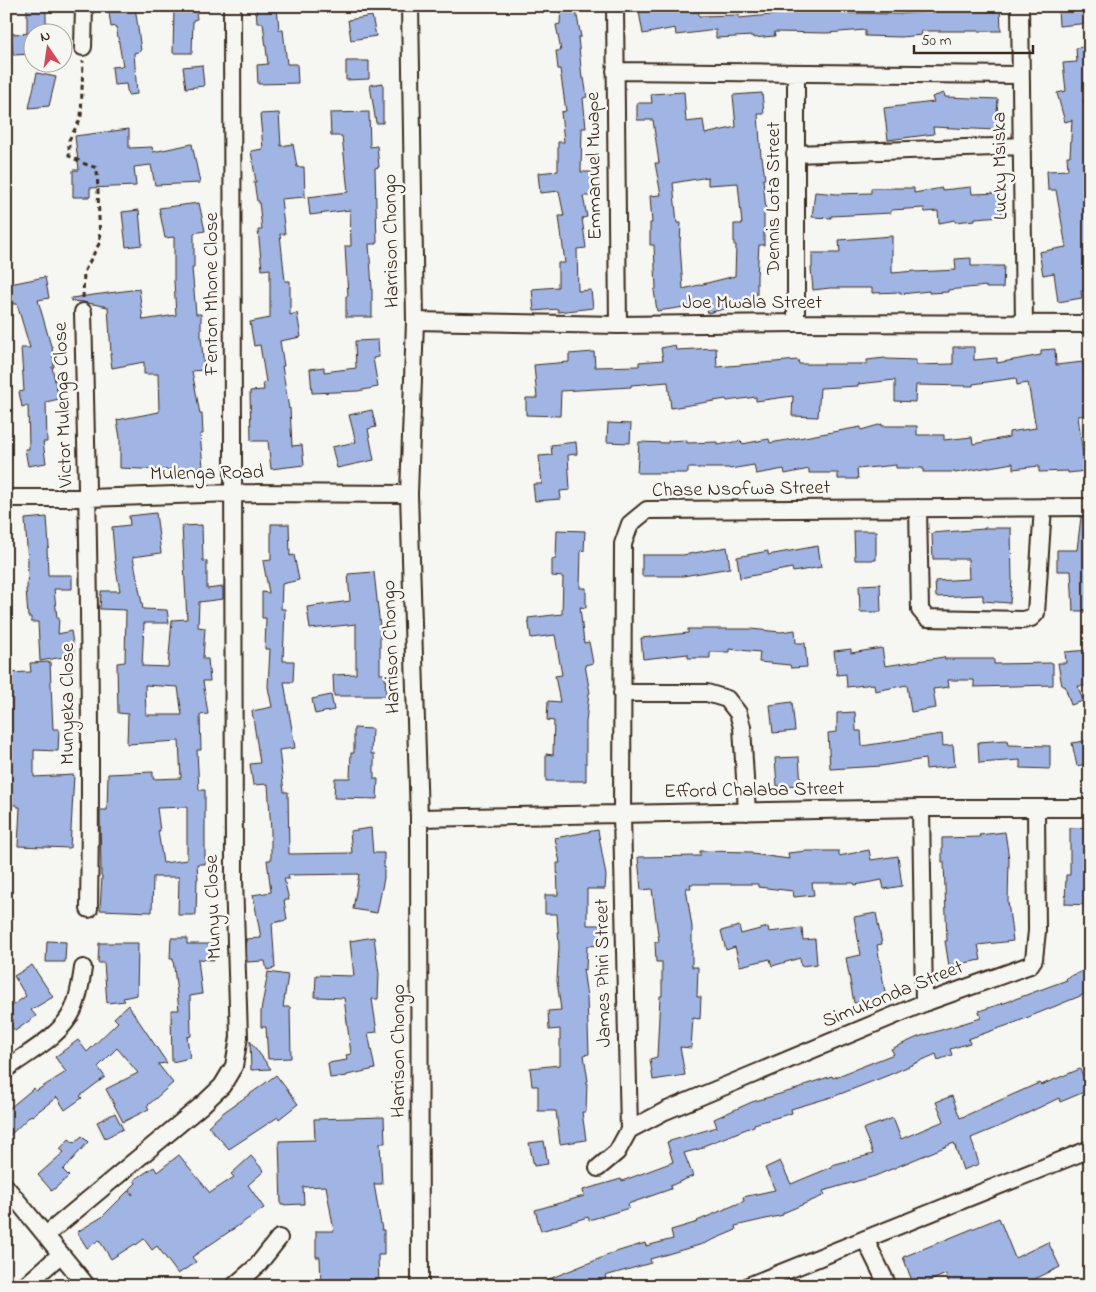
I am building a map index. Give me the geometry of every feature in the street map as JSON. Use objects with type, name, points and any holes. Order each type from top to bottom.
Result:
[{"type":"street","points":[[83,48],[84,6]]},
{"type":"street","name":"Fenton Mhone Close","points":[[232,6],[233,493]]},
{"type":"street","name":"Harrison Chongo","points":[[410,6],[415,321],[409,494],[419,818],[420,1286]]},
{"type":"street","name":"Emmanuel Mwape","points":[[615,6],[618,325]]},
{"type":"street","name":"Lucky Msiska","points":[[1020,6],[1024,324]]},
{"type":"street","points":[[615,71],[1020,75]]},
{"type":"street","name":"Dennis Lota Street","points":[[796,73],[796,323]]},
{"type":"street","points":[[795,154],[1022,146]]},
{"type":"street","name":"Victor Mulenga Close","points":[[83,312],[88,498]]},
{"type":"street","name":"Joe Mwala Street","points":[[415,321],[618,325],[796,323],[1090,324]]},
{"type":"street","name":"Mulenga Road","points":[[6,498],[88,498],[233,493],[409,494]]},
{"type":"street","name":"Munyu Close","points":[[46,1235],[202,1105],[222,1086],[234,1066],[238,1037],[234,879],[233,493]]},
{"type":"street","name":"Munyeka Close","points":[[88,498],[89,909]]},
{"type":"street","points":[[918,508],[920,610],[923,614],[927,618],[1022,620],[1031,618],[1036,613],[1042,507]]},
{"type":"street","name":"Chase Nsofwa Street","points":[[622,815],[623,544],[630,524],[647,510],[1090,507]]},
{"type":"street","points":[[622,693],[708,693],[727,699],[738,713],[742,727],[747,812]]},
{"type":"street","points":[[922,808],[924,1003]]},
{"type":"street","name":"Efford Chalaba Street","points":[[419,818],[922,808],[1090,808]]},
{"type":"street","name":"Simukonda Street","points":[[629,1130],[665,1111],[924,1003],[1030,964],[1034,959],[1037,931],[1036,808]]},
{"type":"street","name":"James Phiri Street","points":[[622,815],[629,1130]]},
{"type":"street","points":[[6,1069],[50,1037],[69,1018],[78,998],[82,968]]},
{"type":"street","points":[[598,1168],[617,1152],[629,1130]]},
{"type":"street","points":[[748,1286],[1090,1149]]},
{"type":"street","points":[[6,1187],[87,1286]]},
{"type":"street","points":[[234,1286],[257,1266],[279,1238]]},
{"type":"street","points":[[865,1240],[888,1286]]},
{"type":"street","points":[[26,1286],[61,1254]]},
{"type":"path","points":[[83,48],[81,118],[69,140],[69,156],[97,168],[100,242],[84,272],[83,312]]},
{"type":"building","points":[[27,6],[46,6],[46,22],[27,22]]},
{"type":"building","points":[[108,6],[135,6],[141,51],[134,53],[137,94],[128,95],[126,84],[114,85],[112,67],[123,66],[116,26],[111,27]]},
{"type":"building","points":[[174,6],[195,6],[197,19],[193,20],[192,53],[173,53]]},
{"type":"building","points":[[256,6],[277,6],[279,30],[283,30],[287,64],[297,64],[298,83],[258,84],[257,65],[268,64],[263,23],[257,23]]},
{"type":"building","points":[[561,6],[575,6],[581,37],[578,37],[582,78],[584,78],[587,97],[583,98],[586,128],[582,128],[581,172],[592,172],[592,196],[583,196],[587,217],[582,218],[586,248],[577,249],[578,291],[591,290],[593,308],[558,312],[558,309],[534,311],[532,289],[558,287],[558,263],[565,263],[559,216],[564,216],[559,191],[540,193],[538,173],[558,171],[558,142],[564,142],[561,112],[566,111],[556,51],[561,51],[556,25],[560,24]]},
{"type":"building","points":[[638,6],[698,6],[699,16],[739,15],[739,18],[792,13],[793,7],[844,6],[845,13],[898,14],[941,11],[941,6],[1000,6],[1001,31],[921,31],[922,35],[901,37],[865,36],[865,30],[827,33],[774,32],[775,36],[716,38],[716,30],[676,35],[675,28],[643,34]]},
{"type":"building","points":[[1090,6],[1090,23],[1059,26],[1058,8]]},
{"type":"building","points":[[372,16],[376,36],[351,40],[348,20]]},
{"type":"building","points":[[22,33],[22,55],[13,55],[11,34]]},
{"type":"building","points":[[1090,46],[1090,98],[1083,100],[1090,125],[1090,188],[1085,188],[1090,215],[1090,290],[1081,291],[1082,298],[1058,302],[1054,273],[1043,275],[1039,252],[1066,247],[1056,190],[1048,190],[1047,171],[1068,170],[1067,156],[1070,156],[1072,120],[1065,122],[1057,93],[1066,91],[1063,63],[1077,62],[1076,48]]},
{"type":"building","points":[[346,61],[369,61],[369,79],[346,80]]},
{"type":"building","points":[[202,65],[204,86],[186,88],[183,67]]},
{"type":"building","points":[[37,73],[56,77],[49,106],[29,108]]},
{"type":"building","points":[[383,83],[383,123],[376,123],[370,85]]},
{"type":"building","points":[[684,92],[686,122],[703,120],[705,134],[736,127],[733,95],[762,93],[764,114],[758,114],[761,157],[765,179],[763,179],[766,211],[764,211],[764,245],[759,245],[757,308],[724,309],[708,313],[706,304],[657,311],[654,290],[656,289],[654,245],[650,245],[650,223],[652,223],[650,196],[661,195],[655,163],[659,163],[653,120],[637,120],[637,103],[652,103],[651,94]],"holes":[[[708,177],[708,185],[738,183],[742,224],[734,224],[734,245],[736,245],[735,276],[683,289],[680,245],[681,223],[677,223],[673,183]]]},
{"type":"building","points":[[944,93],[945,97],[998,99],[996,130],[933,127],[934,134],[888,140],[884,108],[934,102],[932,97]]},
{"type":"building","points":[[369,112],[370,147],[377,146],[379,167],[375,168],[377,244],[369,244],[372,317],[346,317],[346,296],[348,296],[345,246],[351,246],[350,210],[310,215],[308,197],[348,192],[342,136],[331,136],[330,113]]},
{"type":"building","points":[[279,113],[281,146],[293,144],[297,167],[304,167],[305,197],[281,199],[285,234],[280,234],[285,281],[290,281],[290,315],[297,313],[301,337],[280,341],[284,366],[282,366],[290,408],[292,446],[302,445],[304,465],[271,469],[268,441],[251,441],[250,391],[264,390],[263,383],[266,382],[260,345],[254,346],[250,322],[270,318],[270,269],[262,270],[258,230],[262,230],[251,151],[263,149],[260,114]]},
{"type":"building","points":[[129,129],[129,148],[152,147],[153,152],[192,144],[200,183],[155,185],[151,165],[134,167],[136,186],[90,188],[90,197],[73,197],[73,170],[79,170],[75,136]]},
{"type":"building","points":[[971,187],[972,194],[1001,193],[1002,216],[939,223],[938,211],[925,212],[924,208],[891,210],[891,213],[831,216],[831,218],[812,217],[815,192],[837,194],[871,193],[871,188],[914,188],[914,193],[942,188],[942,190]]},
{"type":"building","points":[[199,203],[205,231],[194,233],[194,268],[192,268],[196,314],[201,314],[204,370],[192,371],[200,414],[202,414],[203,434],[200,434],[203,467],[162,470],[120,468],[120,438],[117,420],[159,412],[158,374],[144,374],[144,362],[112,368],[108,307],[71,301],[71,298],[139,289],[143,320],[176,315],[174,237],[165,238],[159,208]]},
{"type":"building","points":[[139,210],[142,245],[126,247],[122,212]]},
{"type":"building","points":[[892,236],[892,273],[956,270],[955,259],[971,258],[971,266],[1004,266],[1003,288],[986,288],[986,286],[948,290],[948,292],[929,293],[929,291],[901,294],[901,292],[872,293],[872,288],[813,290],[812,253],[840,253],[839,240]]},
{"type":"building","points":[[45,277],[49,298],[38,300],[52,346],[54,367],[52,367],[59,399],[46,402],[47,442],[43,442],[46,463],[28,466],[25,449],[29,449],[28,405],[22,407],[19,392],[24,391],[21,348],[30,348],[17,304],[13,304],[10,284]]},
{"type":"building","points":[[378,340],[379,357],[373,358],[378,387],[358,391],[312,393],[310,369],[324,367],[324,372],[356,368],[355,341]]},
{"type":"building","points":[[675,345],[676,350],[716,348],[717,367],[798,360],[799,364],[867,364],[867,360],[885,358],[916,360],[916,365],[953,364],[953,347],[974,347],[974,360],[997,358],[997,363],[1041,355],[1041,350],[1055,349],[1056,365],[1083,362],[1089,415],[1078,416],[1085,471],[1068,473],[1068,471],[1039,472],[1039,466],[1013,469],[1013,463],[955,473],[923,472],[923,468],[896,468],[896,465],[857,469],[858,479],[838,479],[838,473],[809,473],[809,469],[785,474],[784,469],[756,474],[754,465],[730,469],[688,468],[688,473],[637,473],[639,442],[668,443],[668,441],[687,440],[687,443],[717,442],[717,445],[741,441],[742,444],[769,439],[770,443],[861,427],[861,430],[882,424],[882,426],[917,426],[917,435],[944,435],[944,440],[972,437],[973,444],[1009,437],[1009,432],[1036,428],[1028,383],[1017,385],[1016,378],[973,384],[973,386],[916,385],[915,402],[895,401],[895,380],[858,384],[858,386],[820,388],[818,417],[792,416],[793,396],[756,401],[756,397],[727,401],[726,399],[671,408],[668,382],[631,385],[631,387],[561,391],[560,416],[526,415],[526,398],[537,398],[534,365],[569,362],[569,354],[594,352],[595,367],[639,366],[639,362],[663,360],[661,348]]},
{"type":"building","points":[[372,410],[376,427],[368,429],[374,460],[337,468],[332,447],[356,442],[349,415]]},
{"type":"building","points":[[608,423],[631,424],[630,443],[607,442]]},
{"type":"building","points":[[576,442],[577,454],[568,455],[570,490],[560,491],[561,499],[535,501],[533,484],[542,484],[539,456],[552,455],[551,445]]},
{"type":"building","points":[[156,513],[161,553],[133,557],[143,609],[167,610],[169,623],[144,623],[142,666],[168,667],[172,620],[187,619],[182,526],[202,525],[203,561],[207,561],[207,589],[223,587],[223,599],[199,602],[198,627],[205,628],[203,659],[208,659],[210,681],[203,681],[208,714],[200,715],[201,750],[197,750],[199,790],[205,790],[205,864],[197,864],[196,915],[178,915],[179,877],[153,877],[152,912],[100,910],[102,876],[100,810],[107,810],[108,774],[153,772],[153,779],[181,778],[179,741],[127,744],[128,714],[118,713],[117,663],[125,662],[126,610],[100,609],[101,591],[120,591],[112,527],[130,525],[129,516]],"holes":[[[145,685],[178,687],[182,715],[146,715]],[[187,807],[187,860],[163,863],[158,831],[160,831],[157,808]]]},
{"type":"building","points":[[47,517],[48,575],[72,575],[72,589],[54,589],[57,618],[59,618],[58,634],[71,631],[75,655],[40,661],[38,622],[31,622],[31,617],[28,617],[26,589],[28,562],[25,519]]},
{"type":"building","points":[[1081,517],[1090,517],[1090,611],[1073,611],[1071,571],[1057,571],[1057,550],[1077,550]]},
{"type":"building","points":[[271,524],[289,524],[290,556],[294,555],[299,580],[282,584],[281,609],[285,609],[283,661],[294,661],[293,682],[284,682],[295,748],[279,750],[284,792],[288,792],[289,854],[352,853],[350,831],[371,828],[373,853],[384,853],[384,878],[377,913],[353,909],[359,874],[288,875],[289,879],[284,879],[289,900],[284,900],[287,920],[272,923],[275,968],[267,970],[265,961],[247,962],[246,939],[261,938],[253,895],[271,892],[267,860],[271,860],[268,784],[253,785],[250,764],[260,763],[252,711],[272,707],[268,687],[270,649],[265,649],[266,618],[262,618],[262,592],[269,593],[263,561],[271,560]]},
{"type":"building","points":[[984,528],[1011,528],[1012,580],[1010,603],[983,601],[983,595],[936,597],[935,581],[969,579],[968,559],[933,559],[932,533]]},
{"type":"building","points":[[557,530],[585,531],[584,551],[581,550],[580,588],[586,588],[586,608],[580,607],[584,643],[589,642],[593,663],[585,665],[590,693],[586,722],[586,781],[546,781],[546,754],[553,755],[554,721],[547,720],[548,701],[560,702],[555,676],[562,675],[555,635],[531,638],[528,618],[562,614],[563,577],[552,576],[552,559],[556,559]]},
{"type":"building","points":[[854,531],[876,531],[876,560],[855,560]]},
{"type":"building","points":[[818,546],[821,567],[793,572],[792,568],[740,578],[737,557],[768,551],[768,555]]},
{"type":"building","points":[[727,547],[730,568],[683,576],[642,576],[642,555],[683,555]]},
{"type":"building","points":[[374,572],[380,627],[380,674],[385,674],[386,696],[334,696],[333,675],[356,674],[356,624],[310,629],[307,607],[350,601],[348,574]]},
{"type":"building","points":[[880,584],[881,612],[860,612],[859,585]]},
{"type":"building","points":[[688,629],[750,629],[781,632],[795,630],[796,643],[805,643],[807,667],[791,668],[790,665],[759,662],[760,652],[729,649],[729,652],[710,652],[710,658],[688,658],[688,654],[643,659],[641,638],[688,633]]},
{"type":"building","points":[[882,648],[885,666],[944,657],[945,659],[994,659],[994,664],[1053,663],[1053,685],[974,687],[974,680],[948,680],[949,687],[933,689],[936,708],[911,712],[907,685],[875,691],[874,684],[847,687],[846,674],[837,675],[834,651],[851,649],[851,653]]},
{"type":"building","points":[[1089,650],[1090,686],[1078,686],[1083,701],[1071,705],[1065,686],[1062,686],[1058,663],[1066,663],[1065,652]]},
{"type":"building","points":[[50,662],[53,729],[59,729],[58,751],[34,750],[34,777],[74,775],[70,848],[18,846],[20,807],[17,807],[17,805],[6,805],[6,673],[31,672],[30,663]]},
{"type":"building","points":[[331,695],[334,710],[315,714],[312,699]]},
{"type":"building","points":[[792,702],[795,731],[773,733],[770,705]]},
{"type":"building","points":[[855,712],[856,731],[861,731],[862,746],[942,734],[943,746],[953,745],[955,766],[926,769],[925,759],[881,766],[830,769],[828,733],[837,732],[837,713]]},
{"type":"building","points":[[354,728],[372,729],[371,754],[374,754],[374,779],[378,779],[377,799],[334,798],[335,778],[350,778],[351,753],[354,753]]},
{"type":"building","points":[[1007,740],[1008,745],[1050,746],[1050,769],[1020,768],[1020,760],[979,763],[978,742]]},
{"type":"building","points":[[1090,740],[1090,763],[1077,766],[1072,743]]},
{"type":"building","points":[[799,757],[801,785],[777,786],[775,758]]},
{"type":"building","points":[[1090,827],[1088,905],[1065,904],[1066,875],[1070,875],[1070,828]]},
{"type":"building","points":[[598,830],[606,876],[605,889],[587,889],[587,925],[604,925],[604,945],[587,946],[586,970],[583,969],[587,997],[589,1054],[584,1055],[588,1081],[586,1112],[582,1112],[586,1140],[560,1144],[556,1111],[538,1111],[538,1086],[532,1086],[530,1068],[560,1065],[560,1029],[549,1030],[548,1011],[561,1010],[557,981],[559,946],[557,914],[545,914],[545,895],[558,895],[557,863],[560,863],[555,838]]},
{"type":"building","points":[[1005,832],[1009,859],[1008,902],[1013,941],[978,945],[981,960],[949,966],[945,941],[947,941],[942,838],[980,837],[979,835]]},
{"type":"building","points":[[869,850],[871,860],[898,856],[902,886],[884,889],[882,880],[855,885],[854,883],[812,883],[814,895],[794,897],[793,891],[758,887],[758,884],[690,884],[691,888],[686,888],[692,927],[692,967],[698,967],[697,997],[701,997],[700,1019],[693,1018],[691,1048],[680,1047],[685,1075],[653,1080],[650,1059],[657,1057],[660,996],[662,996],[662,962],[656,962],[655,942],[659,942],[652,889],[641,890],[638,857],[700,856],[700,851],[752,852],[752,854],[789,859],[788,853],[839,851],[839,856]]},
{"type":"building","points":[[876,913],[882,944],[877,945],[886,998],[854,1003],[846,958],[861,955],[854,917]]},
{"type":"building","points":[[739,926],[741,934],[768,927],[769,932],[802,928],[803,940],[815,939],[817,964],[801,966],[800,958],[772,966],[770,959],[740,966],[735,947],[726,950],[721,931]]},
{"type":"building","points":[[374,937],[379,974],[378,999],[372,999],[377,1032],[368,1033],[375,1069],[330,1078],[328,1063],[347,1060],[346,1055],[351,1054],[344,998],[315,997],[316,975],[354,976],[350,941]]},
{"type":"building","points":[[171,938],[187,938],[187,944],[215,944],[214,960],[198,959],[202,994],[190,996],[191,1036],[187,1037],[190,1058],[172,1062],[171,1010],[179,1010],[173,959],[170,959]]},
{"type":"building","points":[[47,941],[66,942],[65,962],[46,962]]},
{"type":"building","points":[[99,943],[138,943],[137,995],[123,998],[125,1001],[107,1003],[104,963],[98,963]]},
{"type":"building","points":[[32,965],[53,997],[31,1010],[36,1016],[15,1031],[6,1019],[6,1010],[26,996],[14,976]]},
{"type":"building","points":[[1090,968],[1090,992],[1014,1023],[968,1039],[970,1043],[950,1049],[952,1055],[938,1060],[936,1054],[889,1075],[835,1096],[791,1109],[792,1113],[754,1124],[754,1126],[703,1146],[703,1148],[684,1153],[693,1176],[670,1186],[671,1189],[628,1204],[629,1208],[589,1220],[588,1217],[541,1231],[535,1210],[584,1196],[583,1190],[621,1179],[622,1181],[673,1162],[667,1142],[717,1127],[714,1119],[752,1102],[804,1087],[804,1085],[832,1076],[833,1078],[894,1054],[891,1049],[918,1037],[981,1018],[979,1011],[1067,980],[1066,978]]},
{"type":"building","points":[[268,972],[288,975],[283,1007],[290,1007],[291,1058],[268,1059],[266,1027],[261,1027],[261,1011]]},
{"type":"building","points":[[128,1005],[167,1063],[158,1064],[173,1083],[147,1106],[149,1109],[123,1122],[106,1089],[138,1073],[117,1048],[98,1067],[105,1077],[80,1096],[82,1098],[65,1110],[57,1097],[31,1115],[6,1139],[6,1111],[34,1088],[36,1091],[66,1072],[55,1057],[78,1040],[87,1052],[118,1022],[114,1018]]},
{"type":"building","points":[[250,1041],[271,1069],[251,1070]]},
{"type":"building","points":[[1080,1069],[1089,1090],[1060,1102],[1059,1098],[971,1138],[979,1164],[963,1170],[954,1143],[875,1176],[823,1191],[825,1195],[783,1213],[783,1215],[735,1226],[736,1230],[703,1244],[650,1259],[651,1263],[605,1276],[606,1279],[588,1286],[532,1286],[606,1255],[645,1243],[646,1246],[673,1239],[671,1230],[698,1222],[744,1201],[743,1197],[775,1190],[765,1168],[780,1161],[791,1184],[832,1167],[832,1165],[873,1154],[863,1129],[893,1118],[901,1139],[944,1121],[936,1102],[952,1096],[960,1118],[1039,1083],[1041,1085]]},
{"type":"building","points":[[276,1075],[298,1104],[279,1119],[278,1117],[229,1149],[208,1126],[224,1112]]},
{"type":"building","points":[[115,1113],[123,1129],[105,1138],[97,1122]]},
{"type":"building","points":[[384,1117],[385,1143],[380,1143],[382,1184],[374,1184],[382,1230],[384,1230],[384,1255],[378,1255],[379,1286],[321,1286],[320,1257],[316,1257],[316,1231],[334,1231],[326,1186],[303,1187],[304,1204],[281,1205],[279,1141],[315,1140],[314,1119]]},
{"type":"building","points":[[82,1136],[88,1142],[63,1170],[69,1176],[52,1191],[38,1175],[64,1152],[60,1149],[69,1139],[74,1143]]},
{"type":"building","points":[[544,1141],[548,1164],[534,1166],[529,1143]]},
{"type":"building","points":[[179,1155],[210,1193],[234,1177],[231,1174],[251,1156],[264,1171],[248,1185],[264,1208],[192,1257],[196,1262],[178,1274],[157,1246],[152,1250],[144,1239],[111,1259],[99,1240],[87,1248],[77,1232],[102,1217],[128,1191],[133,1195],[130,1189],[136,1183],[134,1180],[154,1167],[157,1172]]},
{"type":"building","points":[[999,1218],[1015,1258],[1048,1242],[1060,1267],[1020,1286],[950,1286],[946,1274],[914,1286],[903,1257]]}]
